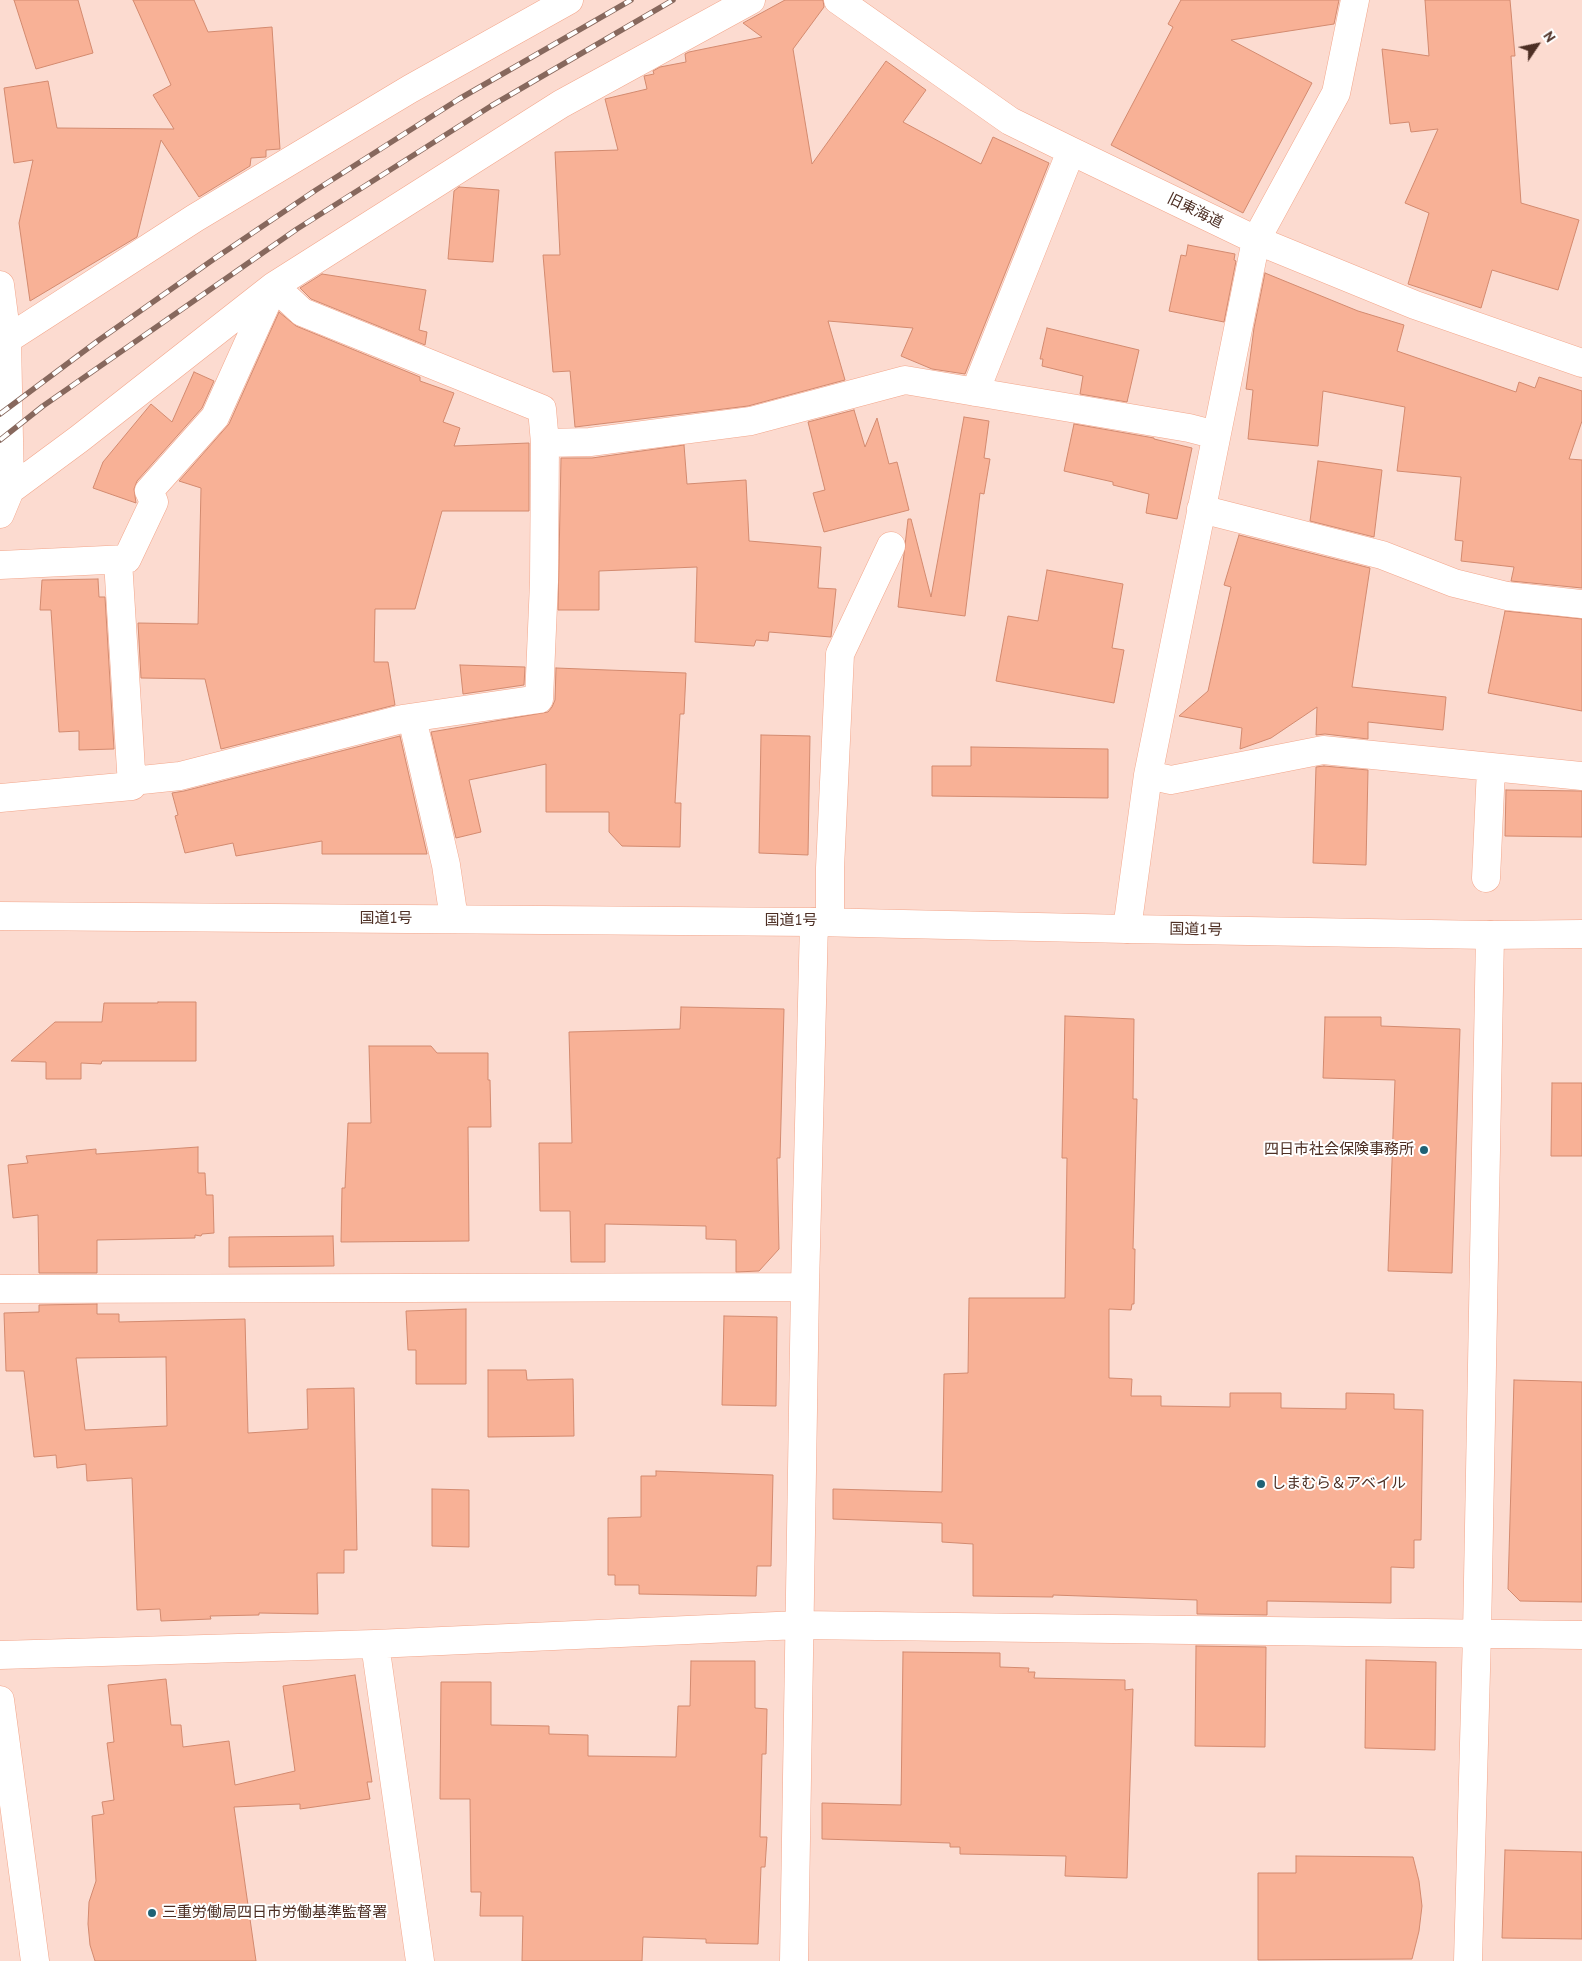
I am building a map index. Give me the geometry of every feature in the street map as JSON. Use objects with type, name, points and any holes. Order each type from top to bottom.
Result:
[{"type":"main road","points":[[3,342],[211,208],[410,89],[569,0]]},
{"type":"main road","points":[[5,502],[79,439],[274,286],[562,104],[752,0]]},
{"type":"main road","name":"旧東海道","points":[[838,0],[1010,121],[1071,151],[1256,240],[1415,305],[1582,363]]},
{"type":"main road","points":[[1127,929],[1148,775],[1256,240],[1336,94],[1355,0]]},
{"type":"main road","points":[[975,392],[1071,151]]},
{"type":"main road","points":[[0,284],[3,342],[5,502]]},
{"type":"main road","points":[[132,781],[180,776],[275,750],[412,718],[539,699],[544,582],[545,444],[542,409],[302,312],[274,286]]},
{"type":"main road","points":[[0,565],[118,561],[127,559],[154,502],[149,491],[215,417],[274,286]]},
{"type":"main road","points":[[545,444],[590,442],[751,421],[905,380],[1189,428],[1216,435]]},
{"type":"main road","points":[[1201,509],[1382,555],[1454,583],[1507,596],[1582,604]]},
{"type":"main road","points":[[794,1961],[805,1287],[822,922],[830,868],[840,654],[891,546]]},
{"type":"main road","points":[[0,798],[132,786],[118,561]]},
{"type":"main road","points":[[412,718],[446,865],[454,919]]},
{"type":"main road","points":[[1148,775],[1172,780],[1323,750],[1582,776]]},
{"type":"main road","points":[[1486,878],[1491,768]]},
{"type":"main road","name":"国道1号","points":[[0,916],[822,922],[1127,929],[1582,934]]},
{"type":"main road","points":[[1468,1961],[1477,1634],[1490,934]]},
{"type":"main road","points":[[0,1289],[805,1287]]},
{"type":"main road","points":[[0,1655],[375,1644],[799,1625],[1582,1635]]},
{"type":"main road","points":[[375,1644],[420,1961]]},
{"type":"main road","points":[[0,1700],[35,1961]]},
{"type":"building","points":[[14,0],[78,0],[93,53],[36,69]]},
{"type":"building","points":[[133,0],[194,0],[208,32],[272,27],[280,149],[266,150],[266,157],[251,158],[250,166],[199,197],[161,140],[137,237],[30,301],[19,223],[33,160],[14,163],[4,88],[48,81],[57,128],[174,129],[153,95],[171,85]]},
{"type":"building","points":[[785,0],[823,0],[824,7],[793,49],[812,164],[886,61],[926,90],[903,122],[981,164],[993,137],[1049,163],[965,374],[932,369],[901,356],[913,328],[828,321],[845,380],[748,406],[575,427],[570,371],[553,372],[543,255],[560,255],[555,152],[618,150],[605,99],[647,89],[644,76],[654,74],[653,71],[660,67],[686,62],[685,54],[689,52],[762,37],[743,23]]},
{"type":"building","points":[[1181,0],[1339,0],[1334,24],[1231,40],[1312,83],[1243,213],[1111,145],[1173,27],[1168,24]]},
{"type":"building","points":[[1425,0],[1510,0],[1515,56],[1511,56],[1521,203],[1579,220],[1558,290],[1492,270],[1481,308],[1408,284],[1429,213],[1405,203],[1438,129],[1411,132],[1409,122],[1390,124],[1382,49],[1429,56]]},
{"type":"building","points":[[459,187],[499,190],[493,262],[448,259],[454,191]]},
{"type":"building","points":[[1188,245],[1235,254],[1234,260],[1236,261],[1224,322],[1169,311],[1181,255],[1186,256]]},
{"type":"building","points":[[1265,273],[1358,311],[1404,325],[1397,351],[1516,392],[1519,382],[1535,388],[1539,377],[1582,391],[1582,421],[1569,459],[1582,460],[1582,588],[1511,581],[1514,567],[1461,561],[1463,541],[1455,540],[1461,477],[1397,471],[1405,407],[1323,391],[1318,446],[1248,439],[1253,390],[1246,389],[1254,328]]},
{"type":"building","points":[[322,274],[426,290],[419,330],[427,332],[425,345],[311,299],[300,288]]},
{"type":"building","points":[[279,312],[296,326],[420,377],[420,381],[454,393],[443,422],[460,428],[454,446],[529,443],[529,511],[442,511],[415,609],[375,609],[374,662],[388,662],[395,705],[221,749],[205,679],[141,678],[138,623],[198,624],[201,488],[179,481],[229,424]]},
{"type":"building","points":[[1047,328],[1139,350],[1127,402],[1080,394],[1083,376],[1042,366],[1043,359],[1040,359]]},
{"type":"building","points":[[194,372],[214,381],[202,408],[137,481],[134,489],[136,503],[93,488],[103,462],[151,404],[172,422]]},
{"type":"building","points":[[854,410],[865,447],[877,418],[889,464],[897,462],[909,510],[824,532],[813,493],[825,490],[808,422]]},
{"type":"building","points":[[964,417],[989,421],[984,458],[990,459],[984,494],[980,493],[965,616],[898,607],[908,519],[911,519],[931,597]]},
{"type":"building","points":[[1074,424],[1154,438],[1192,448],[1177,519],[1146,513],[1149,494],[1113,485],[1113,482],[1064,471]]},
{"type":"building","points":[[684,445],[687,484],[746,480],[749,541],[821,547],[818,588],[836,589],[831,637],[769,632],[768,641],[756,640],[754,646],[695,642],[697,567],[599,571],[599,610],[558,610],[561,458],[592,458]]},
{"type":"building","points":[[1318,461],[1382,470],[1374,537],[1310,521]]},
{"type":"building","points":[[1239,535],[1370,568],[1352,687],[1446,697],[1443,730],[1368,722],[1368,739],[1325,734],[1316,735],[1317,707],[1271,738],[1240,749],[1242,728],[1179,716],[1208,691],[1231,587],[1224,585]]},
{"type":"building","points":[[1047,570],[1123,584],[1112,648],[1124,650],[1114,703],[996,681],[1008,616],[1038,621]]},
{"type":"building","points":[[98,579],[99,597],[105,597],[114,749],[79,750],[79,731],[59,732],[51,610],[40,610],[42,580]]},
{"type":"building","points":[[1505,611],[1582,619],[1582,711],[1488,693]]},
{"type":"building","points":[[460,665],[525,667],[524,685],[463,694]]},
{"type":"building","points":[[556,668],[686,673],[684,714],[680,714],[675,803],[681,803],[680,847],[622,846],[609,832],[609,812],[546,812],[546,764],[469,780],[481,832],[456,838],[431,732],[548,712],[555,700]]},
{"type":"building","points":[[761,735],[810,736],[808,855],[759,853]]},
{"type":"building","points":[[400,736],[427,854],[322,854],[322,841],[236,856],[233,843],[185,853],[175,816],[178,815],[172,793]]},
{"type":"building","points":[[971,747],[1108,749],[1108,798],[932,796],[932,766],[971,766]]},
{"type":"building","points":[[1316,767],[1368,770],[1366,865],[1313,863]]},
{"type":"building","points":[[1506,790],[1582,791],[1582,837],[1505,836]]},
{"type":"building","points":[[196,1002],[196,1061],[102,1061],[101,1064],[81,1063],[81,1079],[46,1079],[46,1062],[11,1061],[55,1022],[102,1022],[104,1003]]},
{"type":"building","points":[[681,1007],[784,1009],[780,1158],[777,1158],[779,1249],[759,1271],[736,1272],[736,1240],[706,1239],[706,1226],[605,1224],[605,1262],[571,1262],[570,1211],[540,1211],[539,1143],[572,1143],[569,1032],[680,1029]]},
{"type":"building","points":[[1065,1016],[1134,1019],[1133,1099],[1137,1099],[1133,1249],[1135,1249],[1134,1304],[1132,1304],[1131,1310],[1109,1309],[1109,1378],[1132,1379],[1131,1396],[1161,1396],[1161,1406],[1230,1407],[1230,1393],[1281,1393],[1281,1408],[1346,1409],[1346,1393],[1394,1394],[1394,1409],[1423,1410],[1421,1540],[1414,1540],[1414,1568],[1391,1567],[1391,1603],[1267,1601],[1267,1615],[1197,1614],[1197,1600],[1053,1595],[1053,1597],[973,1596],[973,1544],[942,1542],[942,1523],[833,1519],[833,1489],[942,1492],[944,1374],[968,1373],[969,1298],[1065,1298],[1067,1158],[1062,1158]]},
{"type":"building","name":"四日市社会保険事務所","points":[[1325,1017],[1381,1017],[1381,1026],[1460,1029],[1452,1273],[1388,1271],[1395,1080],[1323,1078]]},
{"type":"building","points":[[369,1046],[431,1046],[437,1053],[488,1053],[491,1127],[468,1127],[469,1241],[341,1242],[342,1188],[345,1188],[348,1123],[371,1123]]},
{"type":"building","points":[[1552,1083],[1582,1083],[1582,1156],[1551,1156]]},
{"type":"building","points":[[198,1147],[198,1173],[205,1173],[206,1195],[213,1195],[214,1233],[202,1234],[201,1236],[195,1235],[195,1238],[97,1240],[97,1273],[39,1273],[38,1215],[13,1218],[8,1165],[28,1163],[26,1156],[96,1149],[96,1154]]},
{"type":"building","points":[[333,1236],[334,1266],[229,1267],[229,1237]]},
{"type":"building","points":[[97,1304],[97,1314],[119,1314],[119,1322],[245,1319],[248,1433],[308,1429],[307,1389],[354,1388],[357,1550],[344,1550],[344,1573],[317,1573],[318,1614],[259,1613],[259,1615],[210,1616],[211,1619],[161,1621],[160,1609],[137,1610],[132,1478],[87,1481],[86,1464],[57,1468],[56,1455],[34,1457],[24,1371],[6,1371],[4,1313],[39,1312],[39,1305]],"holes":[[[166,1357],[167,1426],[85,1430],[76,1358]]]},
{"type":"building","points":[[466,1309],[466,1384],[416,1384],[416,1350],[408,1350],[406,1311]]},
{"type":"building","points":[[724,1316],[777,1317],[776,1406],[722,1405]]},
{"type":"building","points":[[488,1370],[526,1370],[527,1380],[573,1379],[574,1436],[488,1437]]},
{"type":"building","points":[[1514,1380],[1582,1382],[1582,1602],[1520,1601],[1508,1589]]},
{"type":"building","points":[[656,1471],[773,1475],[771,1566],[757,1566],[756,1596],[639,1594],[639,1585],[615,1585],[615,1575],[608,1575],[608,1518],[641,1517],[641,1476],[656,1476]]},
{"type":"building","points":[[432,1489],[469,1490],[469,1547],[432,1546]]},
{"type":"building","points":[[1196,1646],[1266,1647],[1265,1747],[1195,1746]]},
{"type":"building","points":[[903,1652],[1000,1653],[1000,1667],[1029,1668],[1028,1672],[1035,1672],[1034,1678],[1125,1680],[1125,1690],[1133,1689],[1127,1878],[1065,1876],[1066,1856],[960,1854],[960,1847],[950,1847],[950,1843],[822,1839],[822,1803],[901,1805]]},
{"type":"building","points":[[1366,1660],[1436,1662],[1435,1750],[1365,1748]]},
{"type":"building","points":[[691,1661],[755,1661],[755,1708],[767,1709],[766,1754],[762,1754],[760,1837],[767,1837],[765,1867],[761,1867],[758,1944],[706,1943],[706,1939],[643,1937],[642,1961],[522,1961],[523,1916],[480,1916],[481,1892],[471,1892],[470,1799],[440,1799],[441,1682],[491,1682],[491,1725],[549,1726],[549,1734],[588,1735],[588,1756],[676,1757],[678,1706],[690,1706]]},
{"type":"building","points":[[355,1675],[372,1782],[367,1782],[370,1799],[300,1809],[300,1804],[234,1807],[256,1961],[95,1961],[90,1945],[88,1924],[89,1902],[96,1881],[92,1816],[104,1814],[102,1802],[114,1800],[107,1743],[114,1742],[108,1685],[166,1679],[171,1725],[181,1725],[183,1747],[229,1741],[235,1785],[295,1771],[283,1686]]},
{"type":"building","points":[[1505,1850],[1582,1852],[1582,1939],[1502,1938]]},
{"type":"building","points":[[1296,1856],[1413,1857],[1419,1881],[1422,1906],[1419,1931],[1412,1959],[1258,1960],[1258,1873],[1296,1873]]},
{"type":"railway","points":[[0,414],[99,340],[316,190],[459,99],[631,0]]},
{"type":"railway","points":[[0,440],[43,406],[297,229],[491,106],[673,0]]},
{"type":"place","name":"四日市社会保険事務所","points":[[1424,1150]]},
{"type":"place","name":"しまむら＆アベイル","points":[[1261,1484]]},
{"type":"place","name":"三重労働局四日市労働基準監督署","points":[[152,1913]]}]
